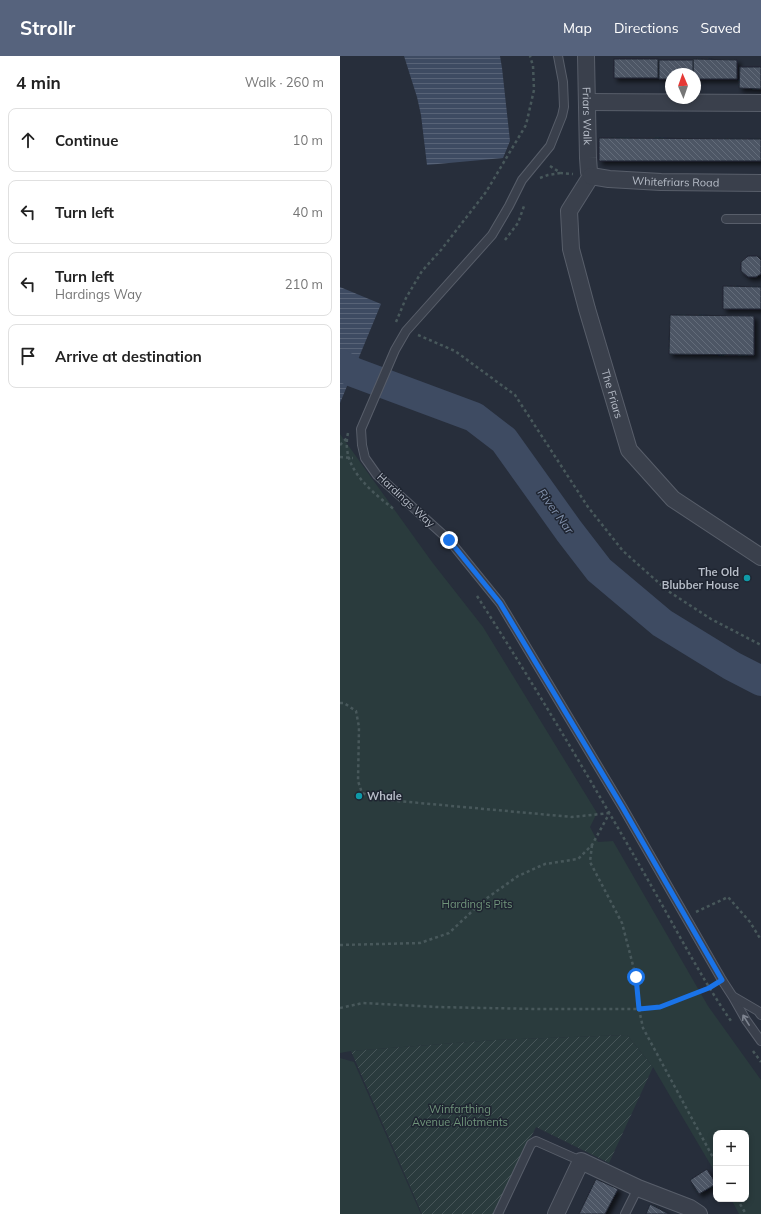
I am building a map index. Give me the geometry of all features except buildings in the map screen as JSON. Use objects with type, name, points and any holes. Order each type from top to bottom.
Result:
[{"type":"street","name":"Friars Walk","points":[[586,56],[588,158],[590,174]]},
{"type":"street","points":[[587,102],[761,103]]},
{"type":"street","name":"Whitefriars Road","points":[[590,174],[609,179],[661,182],[761,183]]},
{"type":"street","name":"The Friars","points":[[590,174],[569,211],[571,249],[587,309],[629,450],[673,499],[761,557]]},
{"type":"street","points":[[556,1214],[581,1161],[692,1212]]},
{"type":"lane","name":"Hardings Way","points":[[558,56],[563,82],[564,107],[550,146],[522,180],[509,206],[492,234],[406,331],[395,350],[361,430],[362,445],[366,458],[377,475],[449,540],[500,603],[722,980],[746,1020],[761,1041]]},
{"type":"lane","points":[[726,219],[761,219]]},
{"type":"lane","name":"Hardings Way","points":[[733,997],[761,1015]]},
{"type":"lane","points":[[498,1214],[531,1144],[536,1141],[581,1161]]},
{"type":"lane","points":[[625,1214],[638,1188]]},
{"type":"path","points":[[394,328],[406,298],[422,271],[442,250],[486,192],[526,125],[534,90],[533,66],[530,56]]},
{"type":"path","points":[[540,158],[561,173],[579,175],[590,174]]},
{"type":"path","points":[[418,335],[455,352],[515,395],[588,507],[623,551],[668,591],[711,619],[761,645]]},
{"type":"path","points":[[340,444],[347,438],[346,443],[348,457],[355,473],[369,489],[400,514]]},
{"type":"path","points":[[476,595],[546,708],[677,929],[709,988],[731,1022]]},
{"type":"path","points":[[340,703],[344,703],[356,711],[359,727],[358,781],[362,793],[376,799],[572,817],[609,814]]},
{"type":"path","points":[[340,945],[420,944],[449,933],[483,901],[518,876],[545,864],[578,859],[592,845],[609,814]]},
{"type":"path","points":[[592,845],[590,862],[622,923],[636,977],[639,1009],[644,1028],[713,1157]]},
{"type":"path","points":[[686,917],[728,897],[750,922],[761,940]]},
{"type":"path","points":[[340,1008],[363,1003],[444,1008],[535,1010],[639,1009],[660,1007],[709,988],[722,980]]},
{"type":"path","points":[[751,1048],[761,1062]]},
{"type":"path","points":[[739,1202],[746,1214]]},
{"type":"green space","name":"Harding's Pits","points":[[340,434],[432,562],[483,627],[597,813],[590,827],[598,842],[613,841],[708,1006],[761,1080],[761,1214],[739,1214],[733,1202],[749,1202],[749,1130],[713,1130],[713,1169],[653,1067],[627,1035],[495,1040],[340,1053]]},
{"type":"green space","name":"Winfarthing Avenue Allotments","points":[[627,1035],[653,1067],[609,1163],[536,1127],[493,1214],[422,1214],[351,1051],[495,1040]]},
{"type":"green space","points":[[340,1058],[354,1062],[421,1214],[340,1214]]},
{"type":"water","points":[[404,56],[500,56],[510,141],[503,158],[427,165],[421,115]]},
{"type":"water","points":[[340,287],[381,304],[340,403]]},
{"type":"waterway","name":"River Nar","points":[[340,364],[353,372],[474,417],[504,440],[569,531],[599,570],[662,623],[732,666],[761,681]]},
{"type":"place","name":"The Old Blubber House","points":[[747,578]]},
{"type":"place","name":"Whale","points":[[359,796]]},
{"type":"route","points":[[449,540],[500,603],[623,808],[722,980],[709,988],[660,1007],[639,1009],[636,977]]}]
